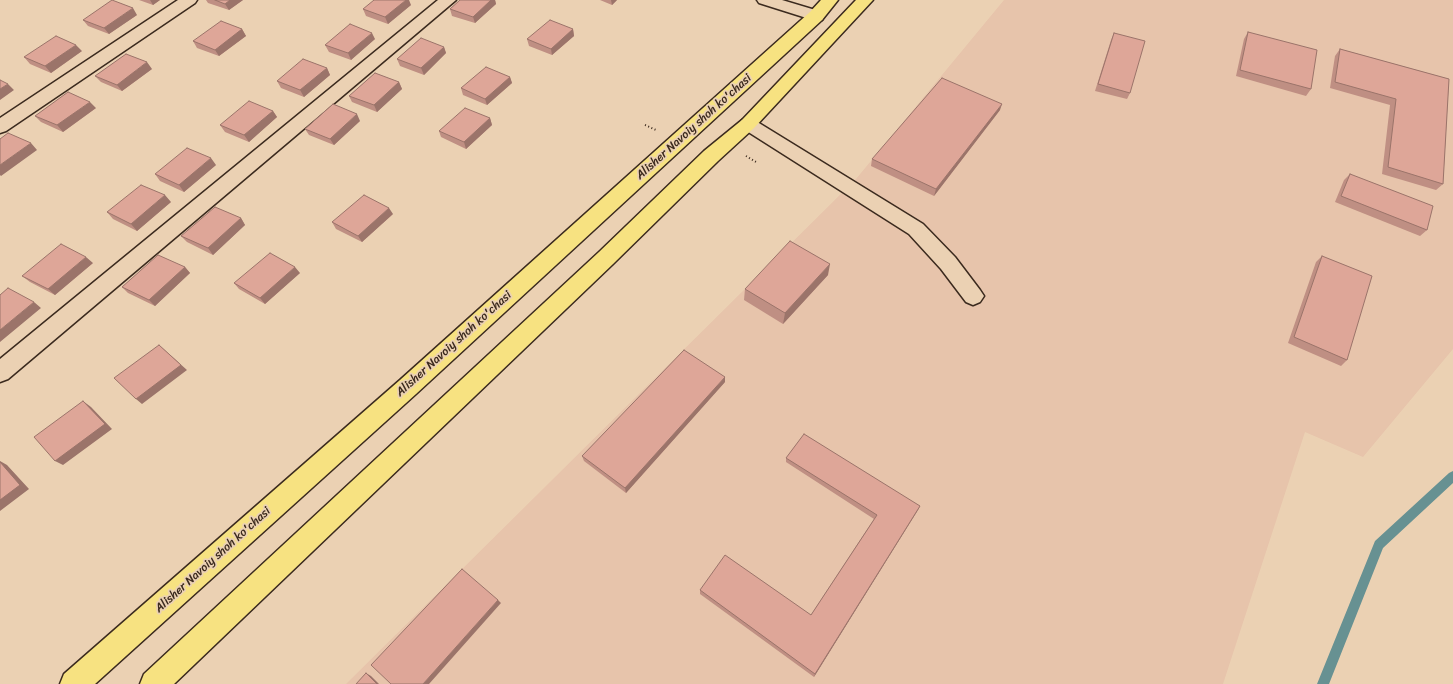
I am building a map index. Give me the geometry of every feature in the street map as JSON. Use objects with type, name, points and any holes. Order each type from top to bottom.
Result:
[{"type":"main road","name":"Alisher Navoiy shoh ko'chasi","points":[[74,684],[408,387],[816,16],[830,0]]},
{"type":"main road","points":[[154,684],[594,269],[711,156],[748,124],[864,0]]},
{"type":"street","points":[[0,127],[189,0]]},
{"type":"street","points":[[0,372],[448,0]]},
{"type":"street","points":[[765,0],[816,16]]},
{"type":"street","points":[[748,124],[916,228],[948,262],[973,296]]},
{"type":"path","points":[[645,125],[662,133]]},
{"type":"path","points":[[740,159],[744,155],[758,163]]},
{"type":"shaded area","points":[[1004,0],[1453,0],[1453,349],[1363,457],[1305,432],[1223,684],[346,684],[856,179]]},
{"type":"building","points":[[112,0],[133,8],[104,28],[83,20]]},
{"type":"building","points":[[215,0],[230,0],[225,4]]},
{"type":"building","points":[[374,0],[406,0],[385,17],[363,9]]},
{"type":"building","points":[[460,0],[491,0],[473,17],[450,9]]},
{"type":"building","points":[[550,20],[573,29],[551,49],[527,39]]},
{"type":"building","points":[[221,21],[242,29],[215,50],[193,41]]},
{"type":"building","points":[[350,24],[372,33],[348,53],[325,45]]},
{"type":"building","points":[[1248,32],[1317,50],[1311,89],[1240,70]]},
{"type":"building","points":[[1114,33],[1145,41],[1130,93],[1098,84]]},
{"type":"building","points":[[56,36],[76,45],[45,66],[24,57]]},
{"type":"building","points":[[421,38],[444,47],[421,68],[397,59]]},
{"type":"building","points":[[1340,49],[1449,79],[1443,184],[1388,167],[1396,99],[1335,82]]},
{"type":"building","points":[[126,54],[147,62],[117,85],[95,76]]},
{"type":"building","points":[[303,59],[327,68],[300,90],[277,81]]},
{"type":"building","points":[[486,67],[510,77],[485,99],[461,88]]},
{"type":"building","points":[[375,73],[399,82],[374,105],[349,96]]},
{"type":"building","points":[[942,78],[1002,104],[936,189],[872,159]]},
{"type":"building","points":[[0,80],[8,84],[0,89]]},
{"type":"building","points":[[68,92],[90,102],[57,125],[35,116]]},
{"type":"building","points":[[249,101],[273,111],[244,135],[220,125]]},
{"type":"building","points":[[333,104],[357,114],[330,139],[305,129]]},
{"type":"building","points":[[465,108],[490,118],[464,142],[439,131]]},
{"type":"building","points":[[8,133],[31,143],[0,165],[0,139]]},
{"type":"building","points":[[187,148],[211,158],[179,185],[155,174]]},
{"type":"building","points":[[1350,174],[1433,206],[1427,230],[1341,196]]},
{"type":"building","points":[[141,185],[165,195],[131,224],[107,212]]},
{"type":"building","points":[[364,195],[389,208],[358,236],[332,222]]},
{"type":"building","points":[[215,207],[241,218],[208,248],[181,236]]},
{"type":"building","points":[[790,241],[830,264],[785,313],[745,289]]},
{"type":"building","points":[[61,244],[86,257],[48,289],[22,276]]},
{"type":"building","points":[[270,253],[295,267],[260,298],[234,283]]},
{"type":"building","points":[[158,255],[185,267],[149,300],[122,287]]},
{"type":"building","points":[[1322,256],[1372,276],[1347,360],[1294,337]]},
{"type":"building","points":[[8,288],[34,302],[0,330],[0,295]]},
{"type":"building","points":[[159,345],[181,365],[136,399],[114,378]]},
{"type":"building","points":[[684,350],[725,377],[625,488],[582,456]]},
{"type":"building","points":[[83,401],[105,424],[55,461],[34,437]]},
{"type":"building","points":[[804,434],[920,506],[815,674],[700,590],[725,555],[811,615],[877,515],[786,458]]},
{"type":"building","points":[[0,462],[20,485],[0,500]]},
{"type":"building","points":[[462,569],[498,600],[423,684],[391,684],[371,665]]},
{"type":"building","points":[[366,673],[377,684],[356,684]]},
{"type":"waterway","points":[[1323,684],[1379,545],[1453,476]]}]
